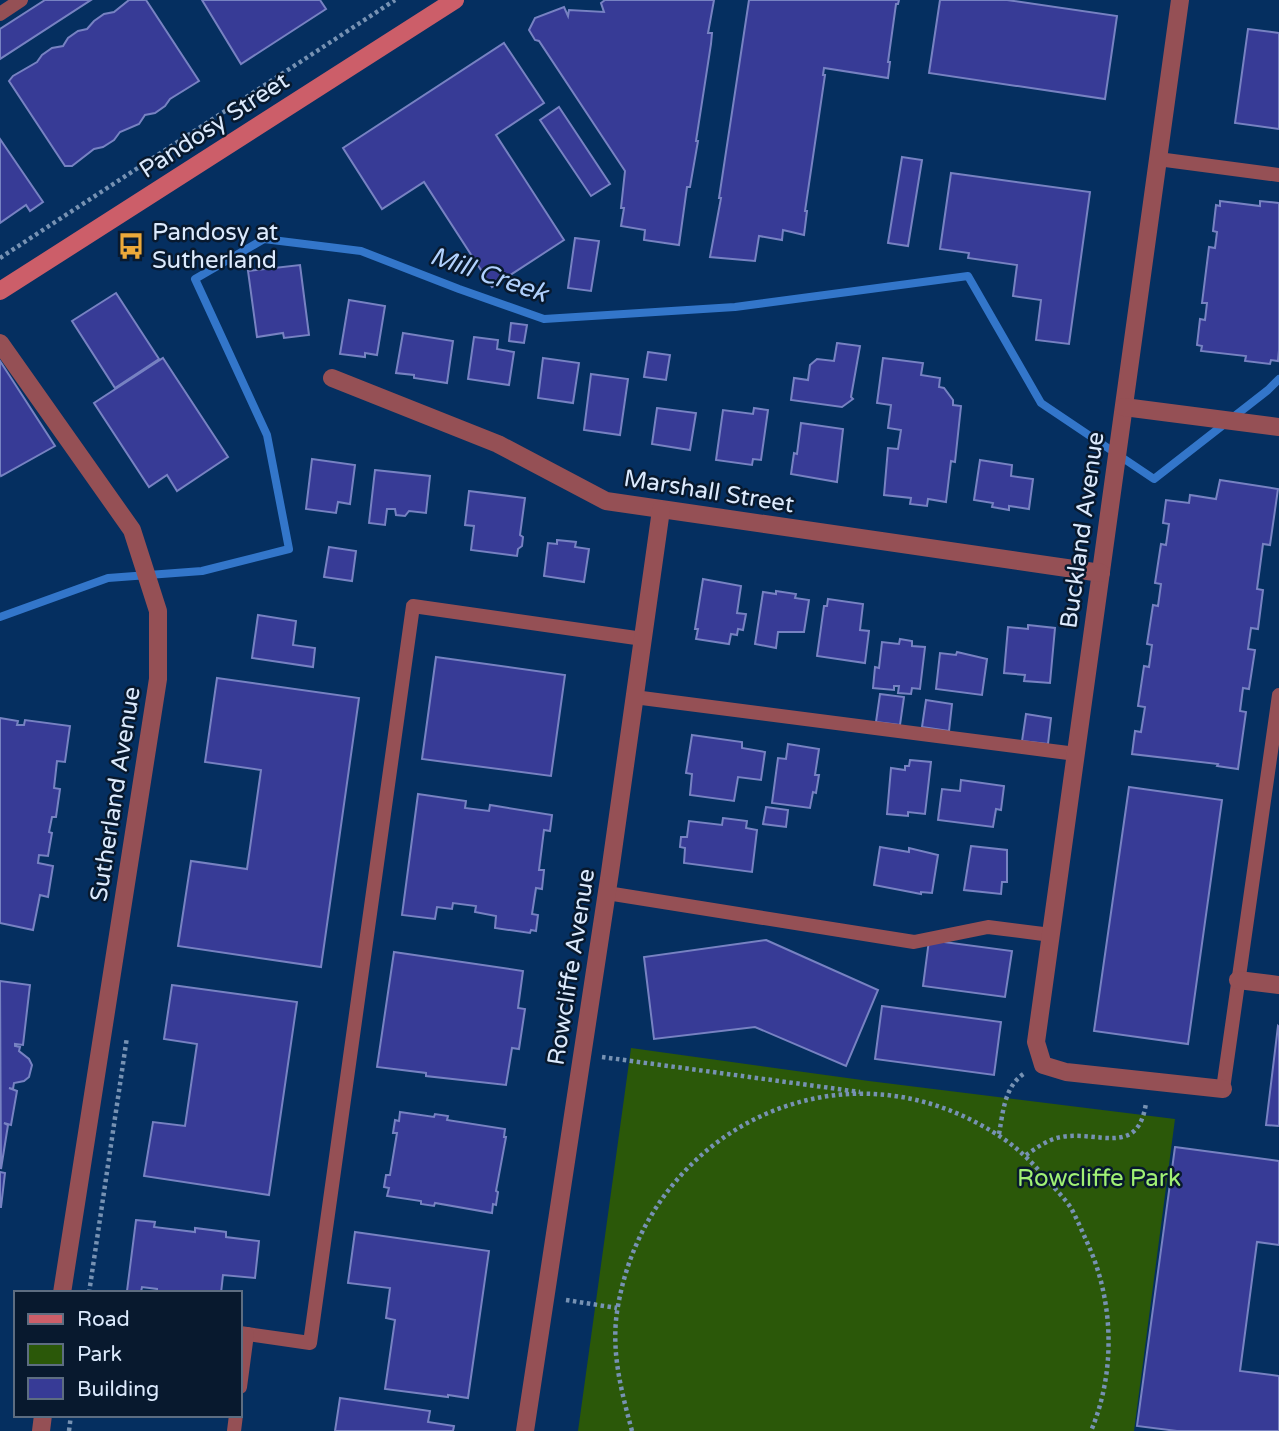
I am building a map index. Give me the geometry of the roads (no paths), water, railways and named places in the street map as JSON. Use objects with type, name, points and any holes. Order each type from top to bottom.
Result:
[{"type":"main road","name":"Pandosy Street","points":[[0,292],[455,0]]},
{"type":"street","name":"Buckland Avenue","points":[[1180,0],[1037,1042],[1043,1065],[1066,1072],[1223,1089]]},
{"type":"street","name":"Sutherland Avenue","points":[[0,343],[132,530],[158,611],[158,679],[62,1291]]},
{"type":"street","name":"Marshall Street","points":[[332,378],[498,443],[606,501],[1101,573]]},
{"type":"street","points":[[1124,407],[1273,427]]},
{"type":"street","name":"Rowcliffe Avenue","points":[[524,1431],[607,892],[661,510]]},
{"type":"street","points":[[1238,980],[1279,985]]},
{"type":"lane","points":[[0,14],[21,0]]},
{"type":"lane","points":[[1158,159],[1279,175]]},
{"type":"lane","points":[[242,1360],[244,1334],[310,1343],[413,606],[643,639]]},
{"type":"lane","points":[[1223,1089],[1279,695]]},
{"type":"lane","points":[[634,697],[1076,754]]},
{"type":"lane","points":[[607,892],[914,942],[988,927],[1051,935]]},
{"type":"waterway","name":"Mill Creek","points":[[0,617],[108,578],[202,571],[289,549],[267,435],[195,279],[264,239],[361,251],[544,319],[735,307],[968,276],[1041,403],[1154,479],[1279,379]]},
{"type":"place","name":"Pandosy at Sutherland","points":[[131,246]]},
{"type":"park label","name":"Rowcliffe Park","points":[[1099,1178]]}]
